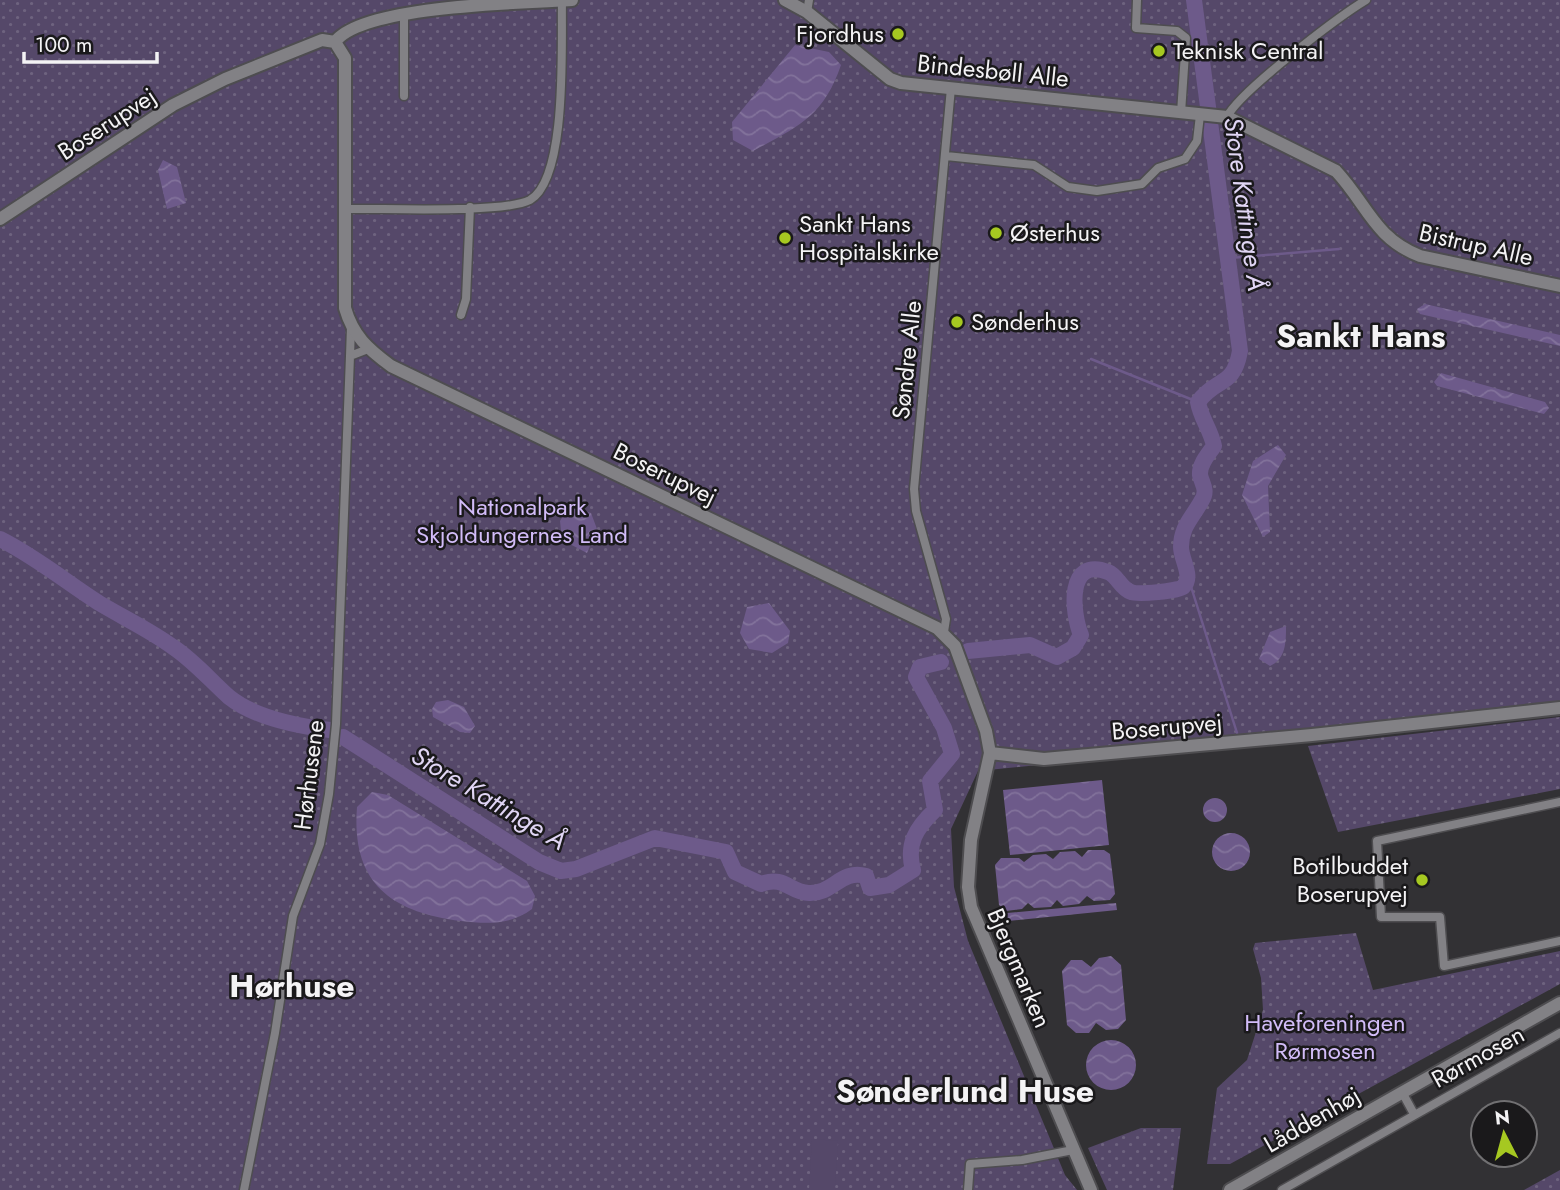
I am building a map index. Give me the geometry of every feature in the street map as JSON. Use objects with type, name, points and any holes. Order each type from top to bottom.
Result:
[{"type":"street","points":[[344,209],[517,205],[541,191],[557,144],[562,0]]},
{"type":"street","points":[[335,42],[345,33],[366,22],[404,14],[572,0]]},
{"type":"street","name":"Bindesbøll Alle","points":[[785,0],[808,6],[890,79],[916,86],[1227,117],[1336,171]]},
{"type":"street","points":[[1137,0],[1136,28],[1177,31],[1186,38],[1181,113]]},
{"type":"street","points":[[1227,117],[1240,98],[1345,12],[1366,0]]},
{"type":"street","points":[[404,14],[404,96]]},
{"type":"street","name":"Boserupvej","points":[[0,219],[173,105],[225,79],[322,40],[335,42],[345,58],[344,289],[351,327],[368,349],[391,366],[944,632]]},
{"type":"street","name":"Søndre Alle","points":[[944,632],[946,619],[916,511],[914,489],[950,88]]},
{"type":"street","points":[[946,156],[1034,165],[1068,187],[1097,191],[1142,184],[1158,168],[1185,159],[1197,141],[1200,115]]},
{"type":"street","name":"Bistrup Alle","points":[[1336,171],[1349,185],[1373,223],[1401,249],[1420,256],[1560,286]]},
{"type":"street","points":[[461,315],[466,299],[470,207]]},
{"type":"street","name":"Hørhusene","points":[[244,1190],[275,1033],[293,916],[323,832],[335,736],[351,327]]},
{"type":"street","points":[[350,356],[368,349]]},
{"type":"street","points":[[944,632],[955,646],[986,731],[990,753]]},
{"type":"street","name":"Boserupvej","points":[[990,753],[1044,759],[1560,708]]},
{"type":"street","name":"Bjergmarken","points":[[990,753],[971,840],[968,877],[971,907],[1091,1190]]},
{"type":"street","points":[[1560,802],[1377,841],[1381,917],[1440,917],[1444,966],[1560,941]]},
{"type":"street","name":"Låddenhøj","points":[[1230,1190],[1560,1003]]},
{"type":"street","name":"Rørmosen","points":[[1282,1190],[1560,1033]]},
{"type":"street","name":"Rørmosen","points":[[1402,1093],[1414,1114]]},
{"type":"street","points":[[968,1190],[970,1164],[1022,1160],[1073,1150]]},
{"type":"green space","name":"Nationalpark Skjoldungernes Land","points":[[0,0],[1560,0],[1560,713],[978,771],[951,829],[954,887],[968,941],[1065,1175],[1077,1190],[0,1190]]},
{"type":"green space","points":[[1560,717],[1560,789],[1338,832],[1308,746]]},
{"type":"green space","name":"Haveforeningen Rørmosen","points":[[1356,933],[1373,990],[1560,951],[1560,984],[1230,1164],[1207,1164],[1217,1088],[1247,1060],[1263,1010],[1261,978],[1253,949],[1255,943]]},
{"type":"green space","points":[[1141,1128],[1181,1128],[1173,1190],[1107,1190],[1088,1148]]},
{"type":"green space","points":[[812,1139],[838,1141],[835,1190],[809,1190]]},
{"type":"green space","points":[[1560,1170],[1560,1190],[1524,1190]]},
{"type":"water","points":[[795,45],[829,52],[841,65],[834,83],[808,118],[753,151],[733,140],[732,122]]},
{"type":"water","points":[[163,160],[177,167],[186,203],[167,209],[158,170]]},
{"type":"water","points":[[1425,304],[1560,335],[1560,346],[1420,314],[1417,309]]},
{"type":"water","points":[[1441,373],[1545,402],[1549,408],[1544,414],[1437,386],[1434,382]]},
{"type":"water","points":[[1278,445],[1286,455],[1268,486],[1270,532],[1263,537],[1242,495],[1253,461]]},
{"type":"water","points":[[569,506],[591,513],[597,529],[587,553],[562,540],[560,521]]},
{"type":"water","points":[[769,603],[790,631],[788,643],[772,653],[749,649],[740,633],[747,607]]},
{"type":"water","points":[[1286,626],[1282,654],[1270,666],[1259,659],[1270,632]]},
{"type":"water","points":[[448,700],[464,707],[475,726],[470,733],[460,732],[433,717],[432,709],[436,702]]},
{"type":"water","points":[[1102,780],[1109,845],[1010,855],[1003,790]]},
{"type":"water","points":[[372,792],[388,795],[527,881],[535,896],[532,909],[507,921],[480,923],[436,917],[396,901],[380,889],[361,856],[357,833],[357,807]]},
{"type":"water","points":[[1215,798],[1226,805],[1227,810],[1220,821],[1215,822],[1204,815],[1203,810],[1210,799]]},
{"type":"water","points":[[1231,833],[1244,839],[1250,852],[1244,865],[1231,871],[1218,865],[1212,852],[1218,839]]},
{"type":"water","points":[[1088,850],[1104,850],[1110,854],[1115,894],[1110,900],[1094,901],[1087,896],[1079,904],[1063,906],[1057,900],[1051,907],[1034,908],[1028,903],[1022,909],[1006,911],[999,905],[995,865],[1001,858],[1019,858],[1024,862],[1033,855],[1046,854],[1053,859],[1060,852],[1075,851],[1082,857]]},
{"type":"water","points":[[1116,903],[1117,910],[1008,921],[1007,913]]},
{"type":"water","points":[[1111,956],[1121,965],[1126,1020],[1118,1029],[1106,1030],[1096,1023],[1089,1033],[1076,1033],[1067,1025],[1062,971],[1071,960],[1082,960],[1091,967],[1099,958]]},
{"type":"water","points":[[1111,1040],[1129,1047],[1136,1065],[1129,1083],[1111,1090],[1093,1083],[1086,1065],[1093,1047]]},
{"type":"waterway","name":"Store Kattinge Å","points":[[968,651],[1030,645],[1057,657],[1073,648],[1081,635],[1076,614],[1075,589],[1085,572],[1094,569],[1108,572],[1127,590],[1135,593],[1174,590],[1186,583],[1182,540],[1185,527],[1204,496],[1200,471],[1214,446],[1198,402],[1212,388],[1229,377],[1240,351],[1194,0]]},
{"type":"waterway","points":[[1230,258],[1339,249]]},
{"type":"waterway","points":[[1091,359],[1198,402]]},
{"type":"waterway","name":"Store Kattinge Å","points":[[0,539],[164,641],[188,658],[239,704],[277,720],[330,730]]},
{"type":"waterway","points":[[1188,577],[1237,733]]},
{"type":"waterway","name":"Store Kattinge Å","points":[[343,737],[539,862],[561,871],[576,869],[655,838],[726,852],[735,872],[761,884],[782,883],[809,893],[825,890],[843,879],[857,875],[866,876],[870,888],[889,885],[913,870],[911,852],[914,837],[935,810],[930,781],[952,754],[944,728],[916,677],[920,667],[941,662]]},
{"type":"place","name":"Fjordhus","points":[[898,34]]},
{"type":"place","name":"Teknisk Central","points":[[1159,51]]},
{"type":"place","name":"Østerhus","points":[[996,233]]},
{"type":"place","name":"Sankt Hans Hospitalskirke","points":[[785,238]]},
{"type":"place","name":"Sønderhus","points":[[957,322]]},
{"type":"place","name":"Botilbuddet Boserupvej","points":[[1422,880]]},
{"type":"district","name":"Sankt Hans","points":[[1361,336]]},
{"type":"district","name":"Hørhuse","points":[[292,986]]},
{"type":"district","name":"Sønderlund Huse","points":[[965,1091]]}]
